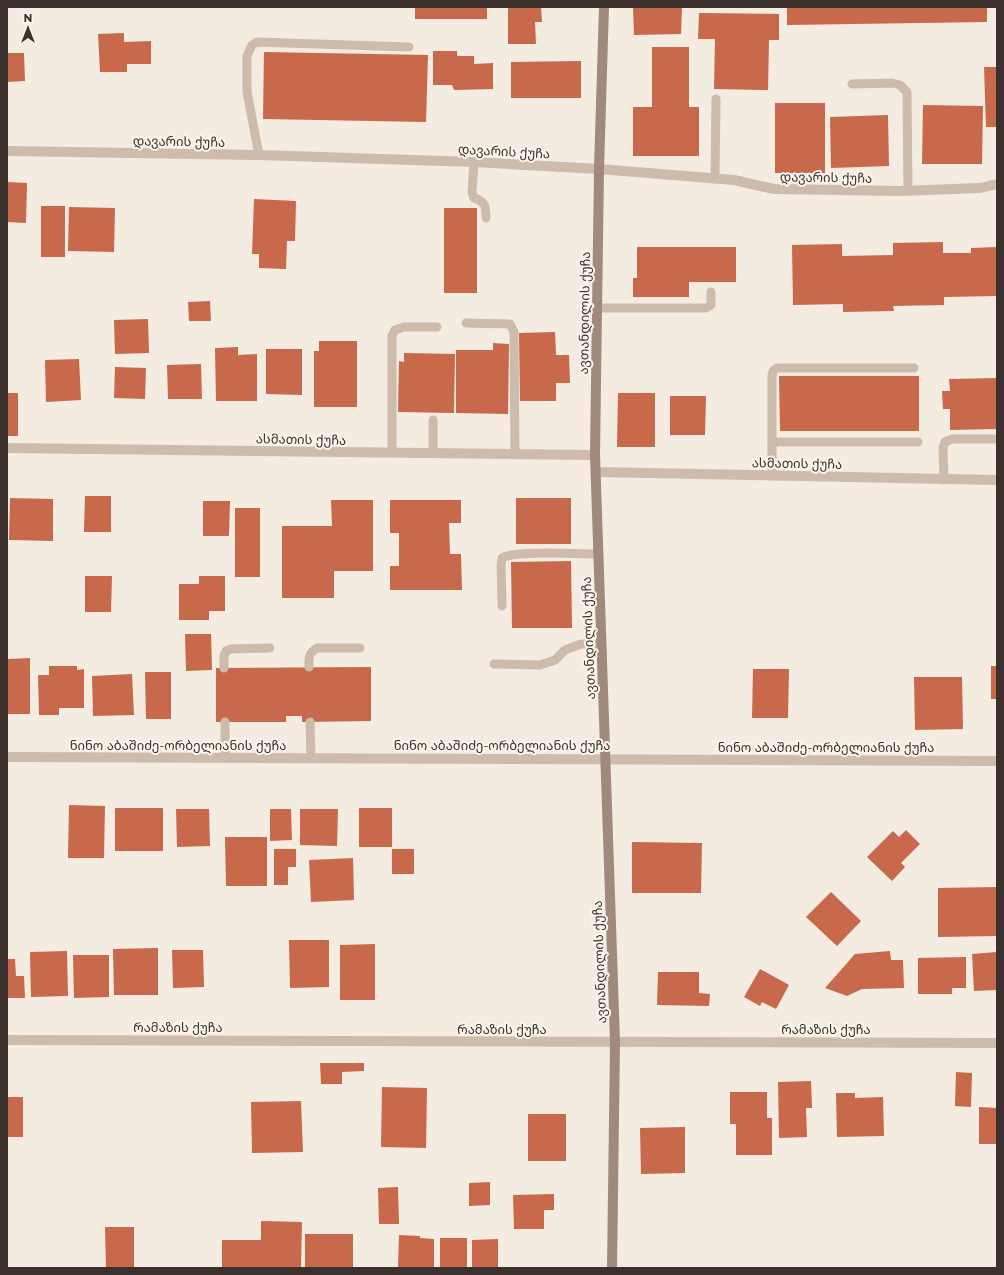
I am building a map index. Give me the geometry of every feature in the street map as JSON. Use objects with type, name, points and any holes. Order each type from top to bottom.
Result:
[{"type":"street","name":"ავთანდილის ქუჩა","points":[[604,7],[599,169],[595,455],[615,1042],[612,1268]]},
{"type":"street","name":"დავარის ქუჩა","points":[[7,151],[259,155],[474,162],[599,169],[734,180],[774,189],[908,191],[980,188],[997,184]]},
{"type":"street","name":"ასმათის ქუჩა","points":[[7,448],[595,455]]},
{"type":"street","name":"ასმათის ქუჩა","points":[[596,472],[997,480]]},
{"type":"street","name":"ნინო აბაშიძე-ორბელიანის ქუჩა","points":[[7,758],[997,761]]},
{"type":"street","name":"რამაზის ქუჩა","points":[[7,1040],[997,1043]]},
{"type":"lane","points":[[259,155],[247,92],[247,56],[252,45],[258,42],[409,47]]},
{"type":"lane","points":[[852,84],[900,85],[907,92],[908,191]]},
{"type":"lane","points":[[715,179],[716,99]]},
{"type":"lane","points":[[474,162],[472,192],[474,198],[480,200],[486,206],[486,218]]},
{"type":"lane","points":[[597,308],[706,308],[711,305],[711,292]]},
{"type":"lane","points":[[466,323],[510,324],[514,332],[515,454]]},
{"type":"lane","points":[[392,453],[392,336],[395,330],[404,327],[437,328]]},
{"type":"lane","points":[[772,476],[773,371],[777,368],[914,368]]},
{"type":"lane","points":[[433,420],[433,453]]},
{"type":"lane","points":[[944,480],[943,448],[945,442],[952,439],[997,439]]},
{"type":"lane","points":[[772,442],[918,442]]},
{"type":"lane","points":[[502,606],[501,565],[502,558],[506,555],[598,554]]},
{"type":"lane","points":[[494,664],[540,665],[555,660],[565,650],[581,644],[601,644]]},
{"type":"lane","points":[[224,668],[224,656],[226,651],[231,649],[270,648]]},
{"type":"lane","points":[[309,667],[309,656],[317,648],[360,648]]},
{"type":"lane","points":[[225,722],[225,758]]},
{"type":"lane","points":[[310,722],[311,758]]},
{"type":"building","points":[[415,7],[487,7],[487,19],[415,19]]},
{"type":"building","points":[[508,7],[541,7],[542,22],[535,22],[536,44],[508,44]]},
{"type":"building","points":[[633,7],[682,7],[681,34],[634,35]]},
{"type":"building","points":[[787,7],[987,7],[987,22],[787,25]]},
{"type":"building","points":[[699,13],[779,14],[779,40],[769,40],[768,90],[714,89],[715,39],[698,39]]},
{"type":"building","points":[[124,33],[124,42],[151,41],[151,64],[127,64],[127,72],[100,72],[98,34]]},
{"type":"building","points":[[652,47],[689,47],[689,107],[699,107],[699,156],[633,156],[633,107],[652,107]]},
{"type":"building","points":[[433,51],[457,51],[457,56],[474,56],[474,64],[493,63],[493,89],[454,90],[452,85],[433,85]]},
{"type":"building","points":[[264,52],[428,55],[426,122],[263,119]]},
{"type":"building","points":[[7,53],[24,53],[25,81],[7,82]]},
{"type":"building","points":[[581,61],[581,98],[511,98],[511,62]]},
{"type":"building","points":[[984,67],[997,67],[997,127],[986,127]]},
{"type":"building","points":[[775,103],[825,103],[825,173],[775,173]]},
{"type":"building","points":[[923,105],[983,106],[982,164],[922,164]]},
{"type":"building","points":[[888,115],[889,166],[831,168],[830,117]]},
{"type":"building","points":[[7,182],[27,183],[26,223],[7,222]]},
{"type":"building","points":[[254,199],[296,201],[295,241],[287,241],[286,269],[259,268],[259,254],[252,254]]},
{"type":"building","points":[[41,206],[65,206],[65,257],[41,257]]},
{"type":"building","points":[[69,207],[115,208],[114,252],[68,251]]},
{"type":"building","points":[[444,208],[477,208],[477,293],[444,293]]},
{"type":"building","points":[[943,242],[943,253],[971,253],[971,248],[997,247],[997,296],[944,297],[944,305],[893,306],[894,311],[843,312],[843,304],[793,305],[792,245],[842,244],[842,256],[893,255],[893,243]]},
{"type":"building","points":[[637,247],[736,247],[736,282],[689,282],[689,297],[633,297],[633,278],[637,278]]},
{"type":"building","points":[[210,301],[211,321],[189,321],[188,302]]},
{"type":"building","points":[[148,319],[149,353],[115,354],[114,320]]},
{"type":"building","points":[[555,332],[556,355],[569,355],[570,383],[556,383],[556,401],[520,401],[519,333]]},
{"type":"building","points":[[319,341],[357,341],[357,407],[314,407],[314,351],[319,351]]},
{"type":"building","points":[[493,343],[509,344],[508,414],[456,413],[456,350],[493,350]]},
{"type":"building","points":[[238,347],[238,355],[257,354],[257,401],[216,401],[215,348]]},
{"type":"building","points":[[266,349],[302,349],[302,395],[266,394]]},
{"type":"building","points":[[404,353],[455,354],[454,413],[398,412],[399,361],[404,362]]},
{"type":"building","points":[[79,359],[81,400],[46,402],[45,360]]},
{"type":"building","points":[[201,364],[202,399],[168,399],[167,365]]},
{"type":"building","points":[[115,367],[146,368],[145,399],[114,398]]},
{"type":"building","points":[[779,376],[919,376],[919,431],[780,431]]},
{"type":"building","points":[[997,378],[997,429],[950,430],[950,409],[943,409],[942,391],[950,391],[949,379]]},
{"type":"building","points":[[7,393],[18,393],[18,436],[7,436]]},
{"type":"building","points":[[618,393],[655,393],[655,447],[617,447]]},
{"type":"building","points":[[670,396],[706,396],[705,435],[670,435]]},
{"type":"building","points":[[85,496],[111,496],[111,532],[84,532]]},
{"type":"building","points":[[10,498],[53,499],[53,541],[9,540]]},
{"type":"building","points":[[516,498],[571,498],[571,544],[516,544]]},
{"type":"building","points":[[331,500],[373,500],[373,571],[334,571],[334,598],[282,598],[282,526],[332,526]]},
{"type":"building","points":[[390,500],[461,500],[461,523],[449,523],[450,554],[461,554],[462,590],[390,590],[390,566],[399,566],[399,533],[390,533]]},
{"type":"building","points":[[203,501],[230,501],[229,536],[203,536]]},
{"type":"building","points":[[235,508],[260,508],[260,577],[235,577]]},
{"type":"building","points":[[571,561],[572,628],[512,628],[511,562]]},
{"type":"building","points":[[85,576],[112,576],[111,612],[85,612]]},
{"type":"building","points":[[199,576],[225,576],[225,611],[209,611],[209,620],[179,620],[179,584],[199,584]]},
{"type":"building","points":[[185,634],[211,634],[212,670],[186,671]]},
{"type":"building","points":[[7,653],[8,659],[30,658],[30,714],[7,714]]},
{"type":"building","points":[[49,666],[77,666],[77,670],[84,669],[84,708],[59,708],[59,715],[39,715],[38,675],[49,675]]},
{"type":"building","points":[[991,666],[997,666],[997,699],[991,699]]},
{"type":"building","points":[[371,667],[371,721],[302,722],[302,716],[286,716],[286,722],[216,722],[216,668]]},
{"type":"building","points":[[753,669],[789,669],[788,718],[752,718]]},
{"type":"building","points":[[145,672],[171,672],[171,719],[146,719]]},
{"type":"building","points":[[132,674],[134,715],[93,716],[92,676]]},
{"type":"building","points":[[914,677],[962,677],[963,729],[915,730]]},
{"type":"building","points":[[69,805],[105,806],[104,858],[68,858]]},
{"type":"building","points":[[115,808],[163,808],[163,851],[115,851]]},
{"type":"building","points":[[359,808],[392,808],[392,847],[359,847]]},
{"type":"building","points":[[176,809],[209,809],[210,846],[177,847]]},
{"type":"building","points":[[270,809],[291,809],[292,840],[270,841]]},
{"type":"building","points":[[300,809],[338,809],[337,846],[300,845]]},
{"type":"building","points":[[906,830],[920,844],[901,863],[905,867],[892,881],[867,857],[893,831],[899,837]]},
{"type":"building","points":[[225,837],[267,837],[267,886],[226,886]]},
{"type":"building","points":[[632,842],[702,843],[701,893],[632,893]]},
{"type":"building","points":[[274,849],[296,849],[296,867],[288,867],[288,885],[274,885]]},
{"type":"building","points":[[392,849],[414,849],[414,874],[392,874]]},
{"type":"building","points":[[353,858],[354,900],[311,902],[309,860]]},
{"type":"building","points":[[997,887],[997,936],[938,937],[938,888]]},
{"type":"building","points":[[831,892],[861,921],[837,946],[806,917]]},
{"type":"building","points":[[289,940],[329,940],[329,987],[290,988]]},
{"type":"building","points":[[375,944],[375,1000],[340,1000],[340,945]]},
{"type":"building","points":[[158,948],[158,995],[114,995],[113,949]]},
{"type":"building","points":[[172,950],[203,950],[204,987],[173,988]]},
{"type":"building","points":[[67,951],[68,996],[31,997],[30,952]]},
{"type":"building","points":[[890,951],[891,960],[903,960],[904,988],[862,989],[847,996],[825,988],[855,954]]},
{"type":"building","points":[[997,952],[997,990],[974,991],[972,954]]},
{"type":"building","points":[[73,955],[109,955],[109,997],[74,998]]},
{"type":"building","points":[[966,957],[966,988],[952,988],[952,994],[918,994],[918,958]]},
{"type":"building","points":[[7,959],[15,959],[16,976],[24,976],[25,998],[7,998]]},
{"type":"building","points":[[760,969],[789,985],[776,1009],[762,1002],[760,1006],[744,997]]},
{"type":"building","points":[[658,972],[699,972],[699,993],[710,994],[709,1006],[657,1005]]},
{"type":"building","points":[[320,1063],[364,1063],[364,1071],[342,1072],[342,1084],[321,1084]]},
{"type":"building","points":[[956,1072],[972,1073],[971,1107],[955,1106]]},
{"type":"building","points":[[811,1081],[812,1108],[806,1108],[807,1137],[779,1138],[778,1082]]},
{"type":"building","points":[[382,1087],[427,1088],[426,1148],[381,1147]]},
{"type":"building","points":[[730,1092],[767,1092],[767,1118],[772,1118],[772,1155],[736,1155],[736,1124],[730,1124]]},
{"type":"building","points":[[836,1093],[855,1093],[855,1098],[883,1097],[884,1136],[837,1137]]},
{"type":"building","points":[[7,1097],[23,1097],[23,1137],[7,1137]]},
{"type":"building","points":[[301,1101],[303,1152],[252,1153],[251,1102]]},
{"type":"building","points":[[979,1107],[997,1108],[997,1144],[979,1144]]},
{"type":"building","points":[[528,1114],[566,1114],[566,1161],[528,1161]]},
{"type":"building","points":[[685,1127],[685,1173],[641,1174],[640,1128]]},
{"type":"building","points":[[490,1182],[490,1205],[469,1206],[469,1183]]},
{"type":"building","points":[[398,1187],[399,1224],[379,1224],[378,1188]]},
{"type":"building","points":[[554,1194],[554,1210],[544,1210],[544,1229],[514,1229],[513,1195]]},
{"type":"building","points":[[261,1221],[302,1222],[301,1268],[222,1268],[222,1240],[261,1240]]},
{"type":"building","points":[[105,1227],[134,1227],[134,1268],[106,1268]]},
{"type":"building","points":[[305,1234],[353,1234],[353,1268],[305,1268]]},
{"type":"building","points":[[399,1235],[420,1236],[420,1238],[434,1239],[434,1268],[398,1268]]},
{"type":"building","points":[[440,1238],[467,1238],[467,1268],[440,1268]]},
{"type":"building","points":[[498,1239],[498,1268],[472,1268],[472,1240]]}]
